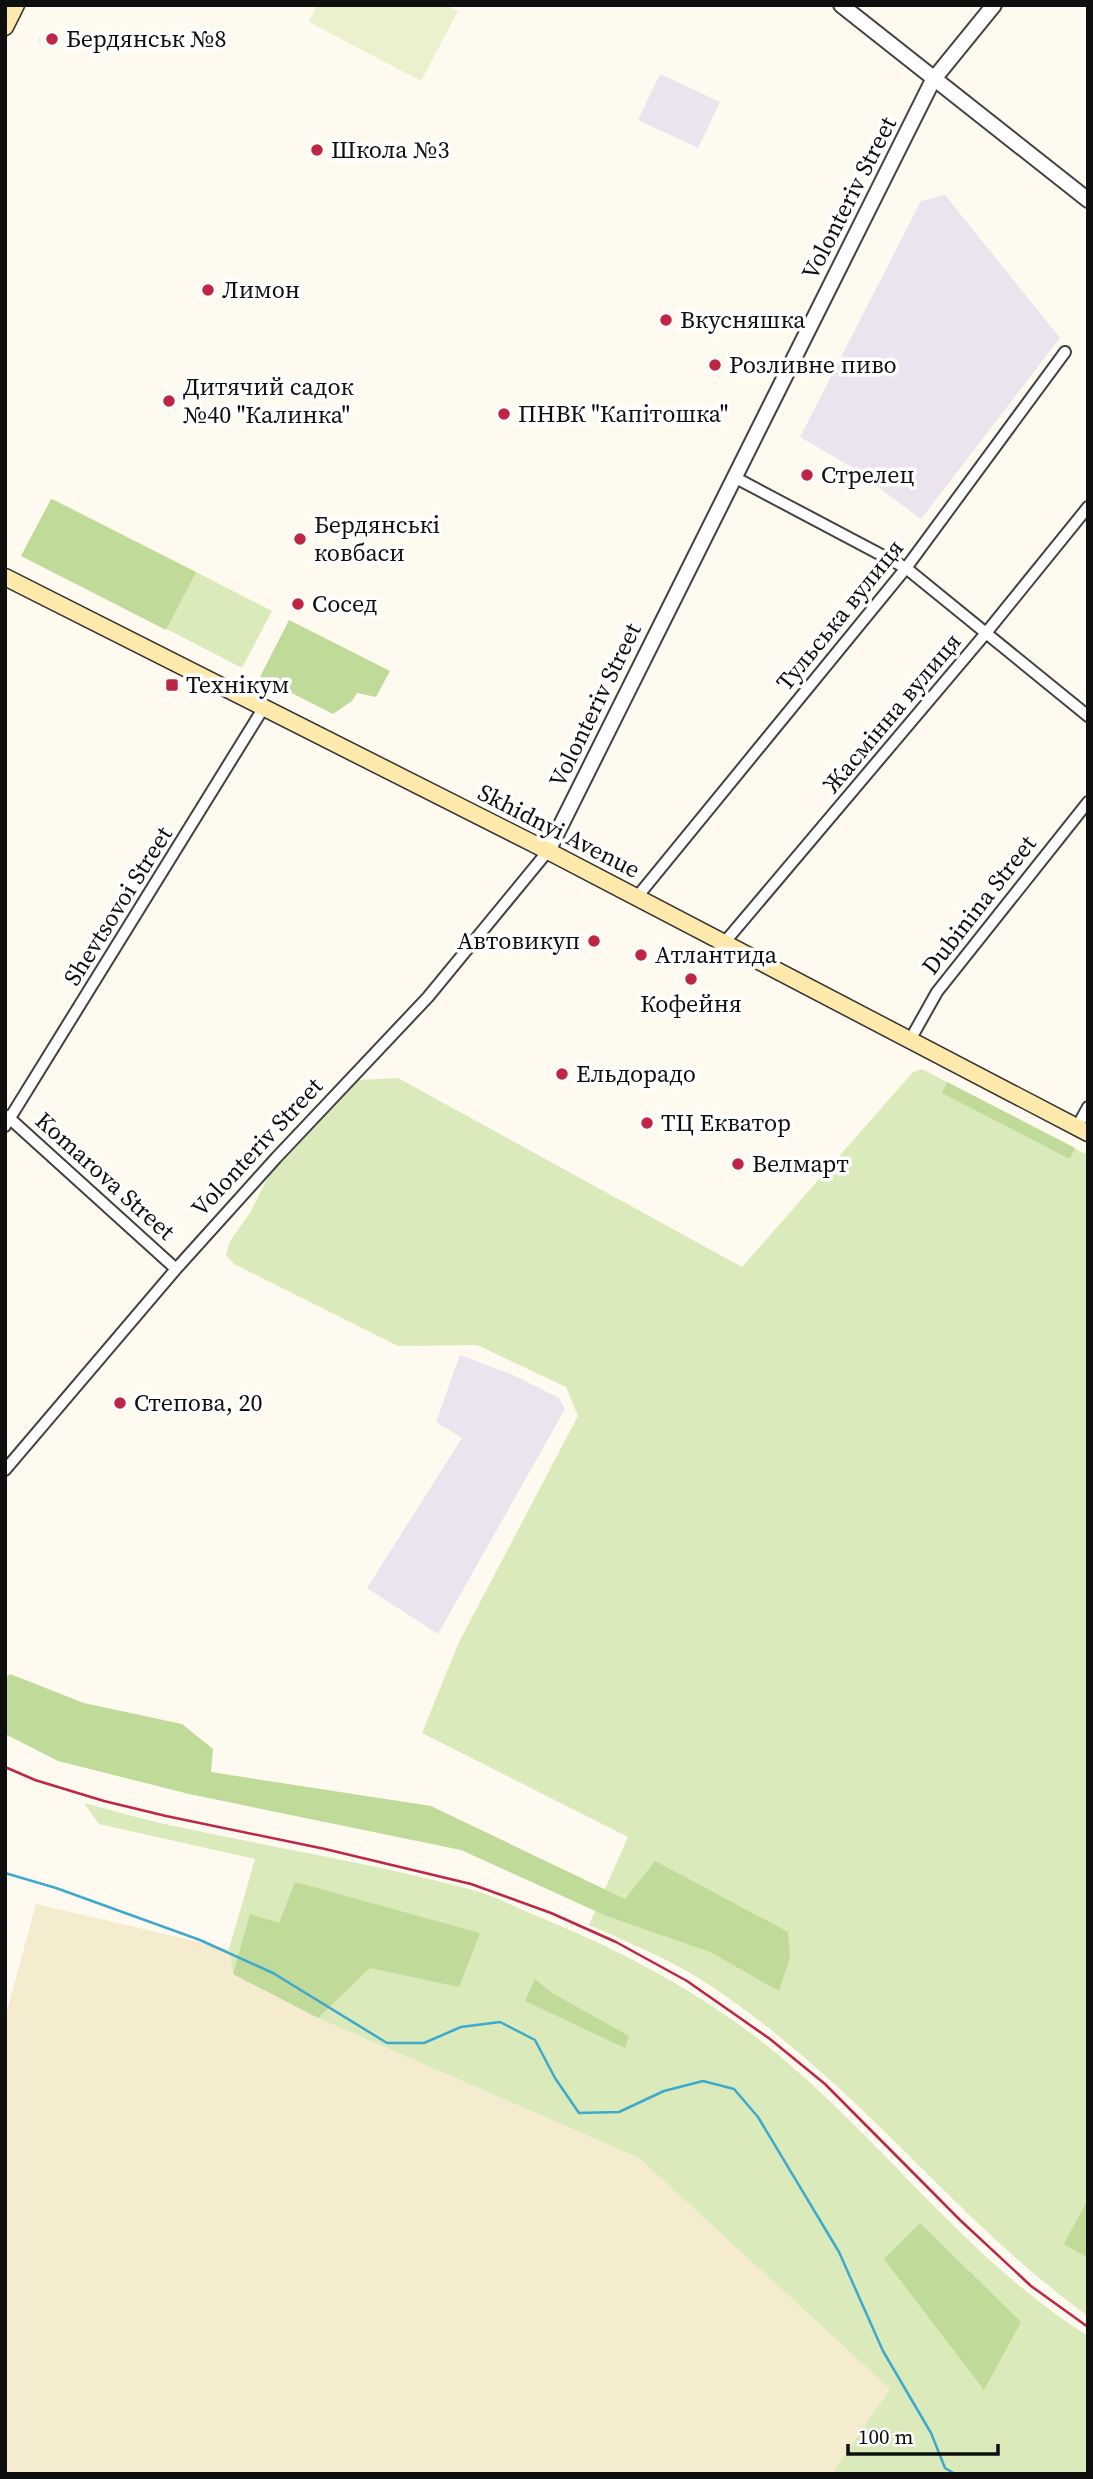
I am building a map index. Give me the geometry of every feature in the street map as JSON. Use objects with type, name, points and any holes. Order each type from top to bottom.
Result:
[{"type":"main road","points":[[5,27],[16,5]]},
{"type":"main road","name":"Skhidnyi Avenue","points":[[5,577],[548,851],[1082,1130]]},
{"type":"street","points":[[841,5],[1088,200]]},
{"type":"street","name":"Volonteriv Street","points":[[5,1470],[176,1269],[428,997],[548,851],[933,80],[994,5]]},
{"type":"street","name":"Тульська вулиця","points":[[637,897],[906,568],[1065,352]]},
{"type":"street","points":[[734,477],[906,568],[1088,716]]},
{"type":"street","name":"Жасмінна вулиця","points":[[724,943],[986,633],[1088,507]]},
{"type":"street","name":"Shevtsovoi Street","points":[[7,1120],[264,707]]},
{"type":"street","name":"Dubinina Street","points":[[910,1040],[937,992],[1088,802]]},
{"type":"street","points":[[1082,1130],[1088,1107]]},
{"type":"street","name":"Komarova Street","points":[[7,1120],[176,1269]]},
{"type":"shaded area","points":[[660,74],[720,102],[698,148],[638,120]]},
{"type":"shaded area","points":[[945,195],[1060,338],[921,519],[850,466],[800,437],[921,201]]},
{"type":"shaded area","points":[[460,1355],[511,1374],[559,1398],[565,1409],[438,1634],[367,1588],[462,1438],[436,1422]]},
{"type":"shaded area","points":[[36,1904],[229,1949],[233,1974],[318,2018],[639,2158],[891,2390],[832,2474],[5,2474],[5,2018]]},
{"type":"green space","points":[[317,5],[446,5],[458,11],[421,81],[309,22]]},
{"type":"green space","points":[[51,499],[196,572],[166,630],[21,556]]},
{"type":"green space","points":[[53,499],[272,611],[242,668],[24,555]]},
{"type":"green space","points":[[289,620],[390,671],[376,697],[357,693],[352,701],[333,714],[260,677]]},
{"type":"green space","points":[[922,1069],[1088,1155],[1088,2316],[1022,2264],[841,2090],[766,2026],[685,1970],[589,1925],[628,1837],[422,1733],[458,1644],[578,1416],[566,1387],[477,1345],[398,1346],[234,1264],[226,1255],[230,1241],[250,1213],[268,1177],[359,1080],[398,1078],[742,1267],[913,1072]]},
{"type":"green space","points":[[947,1082],[1075,1148],[1070,1159],[942,1093]]},
{"type":"green space","points":[[10,1674],[84,1703],[182,1724],[213,1749],[211,1772],[431,1806],[625,1899],[655,1861],[788,1932],[790,1957],[779,1991],[710,1952],[604,1915],[461,1850],[189,1794],[58,1761],[5,1734],[5,1679]]},
{"type":"green space","points":[[84,1803],[169,1825],[398,1872],[480,1892],[608,1947],[660,1974],[734,2021],[781,2057],[825,2097],[994,2264],[1039,2302],[1088,2336],[1088,2474],[832,2474],[890,2389],[639,2158],[318,2018],[233,1974],[229,1949],[255,1859],[99,1824]]},
{"type":"green space","points":[[295,1882],[480,1933],[459,1987],[370,1968],[318,2018],[233,1974],[250,1914],[279,1923]]},
{"type":"green space","points":[[535,1979],[552,1993],[629,2036],[625,2048],[525,2001]]},
{"type":"green space","points":[[1088,2199],[1088,2258],[1064,2244]]},
{"type":"green space","points":[[920,2223],[1021,2322],[984,2390],[884,2259]]},
{"type":"waterway","points":[[5,1873],[56,1888],[200,1940],[273,1973],[387,2043],[424,2043],[461,2027],[500,2022],[535,2040],[555,2078],[579,2113],[619,2112],[664,2091],[703,2081],[734,2089],[758,2117],[839,2252],[883,2351],[931,2433],[945,2468],[955,2474]]},
{"type":"railway","points":[[5,1767],[35,1780],[104,1801],[471,1884],[551,1913],[616,1942],[687,1981],[770,2039],[825,2084],[960,2220],[1031,2286],[1088,2327]]},
{"type":"place","name":"Бердянськ №8","points":[[52,39]]},
{"type":"place","name":"Школа №3","points":[[317,150]]},
{"type":"place","name":"Лимон","points":[[208,290]]},
{"type":"place","name":"Вкусняшка","points":[[666,320]]},
{"type":"place","name":"Розливне пиво","points":[[715,365]]},
{"type":"place","name":"Дитячий садок №40 \"Калинка\"","points":[[169,401]]},
{"type":"place","name":"ПНВК \"Капітошка\"","points":[[504,414]]},
{"type":"place","name":"Стрелец","points":[[807,475]]},
{"type":"place","name":"Бердянські ковбаси","points":[[300,539]]},
{"type":"place","name":"Сосед","points":[[298,604]]},
{"type":"place","name":"Технікум","points":[[172,685]]},
{"type":"place","name":"Автовикуп","points":[[594,941]]},
{"type":"place","name":"Атлантида","points":[[641,955]]},
{"type":"place","name":"Кофейня","points":[[691,979]]},
{"type":"place","name":"Ельдорадо","points":[[562,1074]]},
{"type":"place","name":"ТЦ Екватор","points":[[647,1123]]},
{"type":"place","name":"Велмарт","points":[[738,1164]]},
{"type":"place","name":"Степова, 20","points":[[120,1403]]}]
